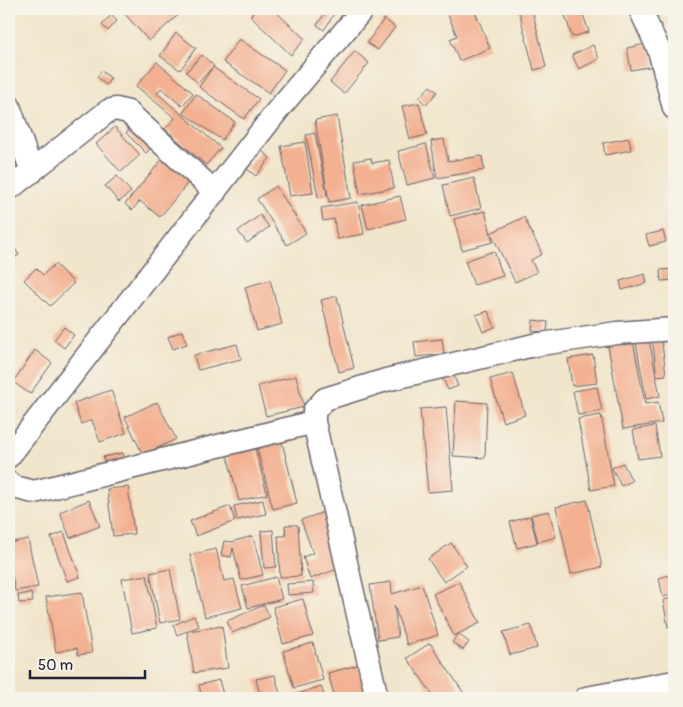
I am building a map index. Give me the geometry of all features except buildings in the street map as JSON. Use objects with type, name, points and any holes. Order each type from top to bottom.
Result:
[{"type":"street","points":[[9,456],[277,111],[363,9]]},
{"type":"street","points":[[640,9],[659,50],[674,108]]},
{"type":"street","points":[[9,106],[32,172]]},
{"type":"street","points":[[9,189],[108,111],[116,110],[128,112],[215,192]]},
{"type":"street","points":[[376,698],[314,422],[314,411],[325,399],[386,380],[534,345],[617,333],[674,329]]},
{"type":"street","points":[[9,483],[14,487],[34,492],[314,422]]},
{"type":"street","points":[[586,698],[674,682]]}]
